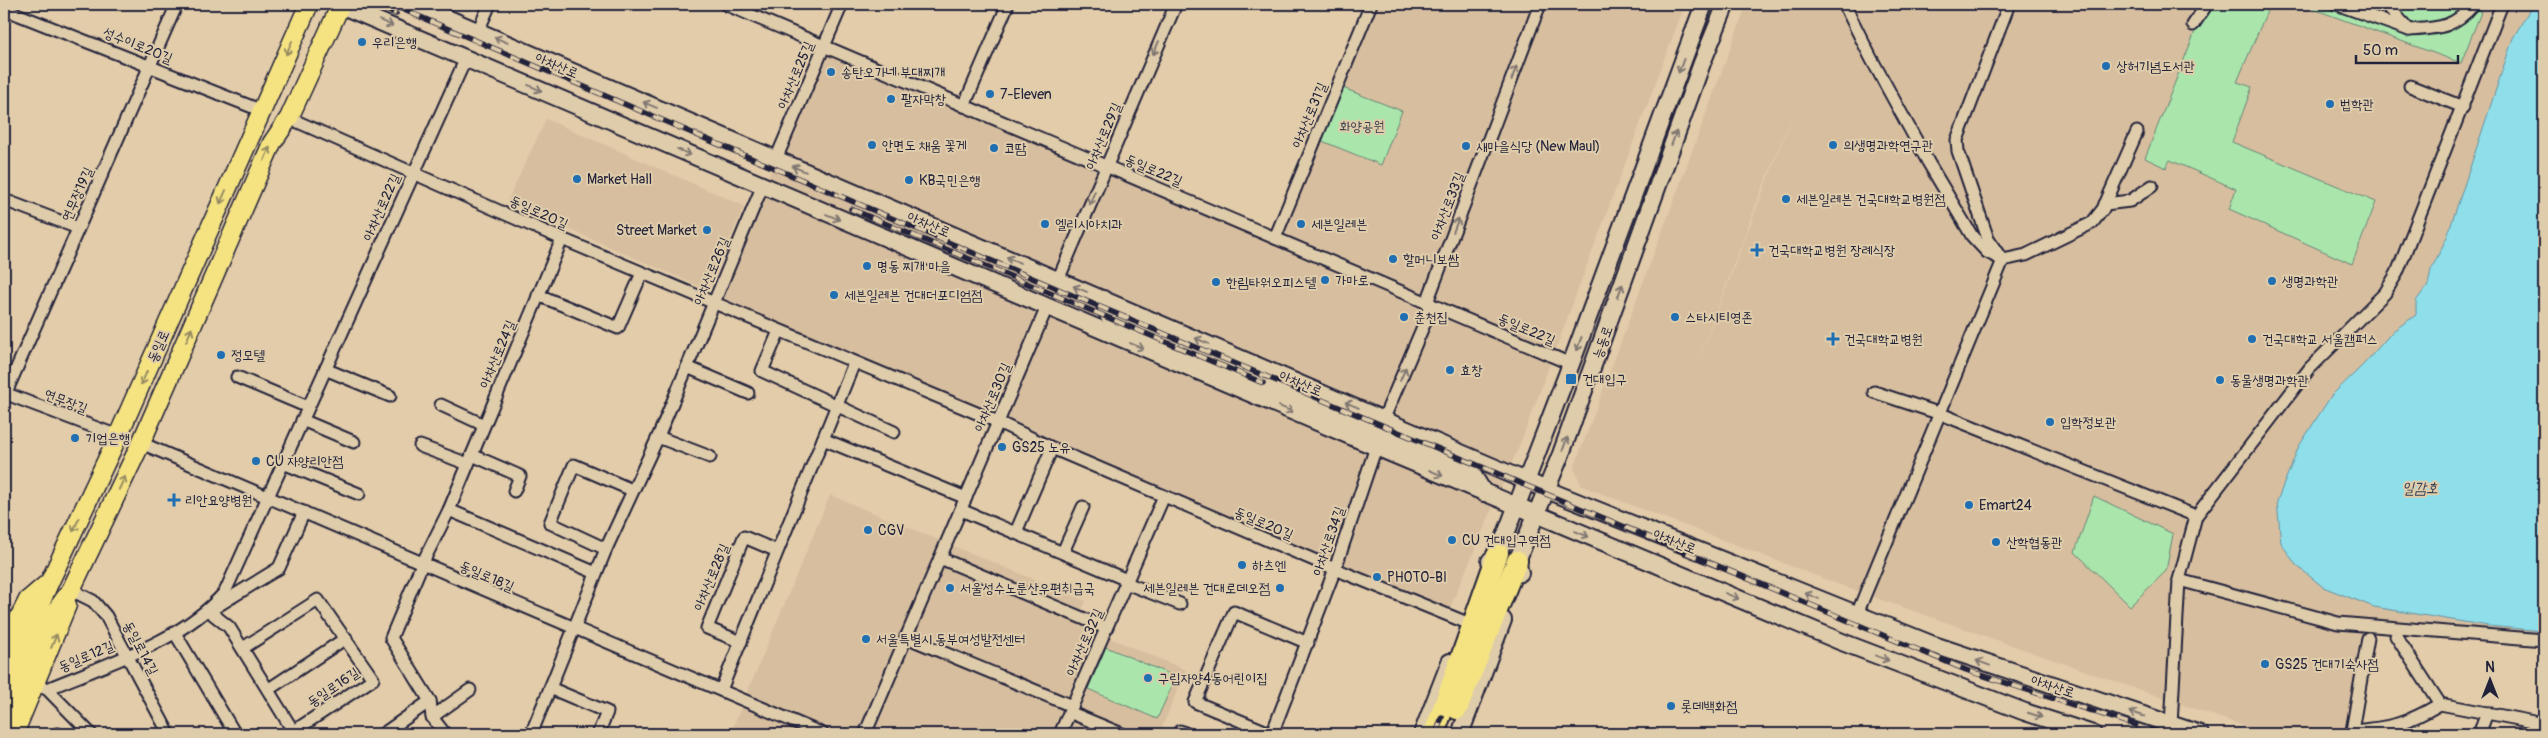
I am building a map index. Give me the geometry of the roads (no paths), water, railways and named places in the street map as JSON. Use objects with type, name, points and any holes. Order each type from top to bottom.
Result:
[{"type":"highway","name":"능동로","points":[[1434,734],[1498,553]]},
{"type":"highway","points":[[1446,734],[1517,561]]},
{"type":"main road","name":"동일로","points":[[9,687],[50,581],[118,436],[260,110],[309,4]]},
{"type":"main road","name":"동일로","points":[[14,734],[41,687],[71,590],[141,443],[272,143],[288,118],[340,4]]},
{"type":"main road","name":"아차산로","points":[[340,4],[762,187],[1516,507],[1842,642],[2024,712],[2093,734]]},
{"type":"main road","name":"아차산로","points":[[414,4],[1384,418],[1547,490],[1857,614],[2004,670],[2200,734]]},
{"type":"main road","name":"능동로","points":[[1422,734],[1486,565],[1498,553],[1516,507],[1704,4]]},
{"type":"main road","name":"능동로","points":[[1460,734],[1521,574],[1517,561],[1547,490],[1702,63],[1726,4]]},
{"type":"main road","points":[[1693,32],[1713,37]]},
{"type":"main road","points":[[1103,299],[1109,317],[1471,472],[1484,493]]},
{"type":"main road","points":[[1092,326],[1109,317]]},
{"type":"main road","points":[[1471,472],[1493,466]]},
{"type":"main road","points":[[5,642],[28,600],[50,581]]},
{"type":"main road","name":"동일로","points":[[9,687],[47,623],[71,590]]},
{"type":"main road","points":[[4,720],[9,687]]},
{"type":"street","name":"연무장19길","points":[[4,395],[177,4]]},
{"type":"street","points":[[478,31],[490,4]]},
{"type":"street","name":"동일로22길","points":[[725,4],[1571,364]]},
{"type":"street","name":"아차산로25길","points":[[776,159],[842,4]]},
{"type":"street","points":[[964,106],[1008,4]]},
{"type":"street","name":"아차산로29길","points":[[1058,280],[1176,4]]},
{"type":"street","name":"아차산로31길","points":[[1275,238],[1371,4]]},
{"type":"street","name":"아차산로33길","points":[[1384,418],[1428,315],[1429,297],[1540,4]]},
{"type":"street","points":[[1844,4],[1892,99],[1964,223],[1987,252],[2003,260],[2026,255],[2092,223],[2106,204],[2137,132]]},
{"type":"street","points":[[2003,260],[1988,239],[1958,151],[1957,140],[2009,4]]},
{"type":"street","points":[[2193,25],[2207,4]]},
{"type":"street","points":[[2336,4],[2409,30],[2451,24],[2462,18],[2474,4]]},
{"type":"street","points":[[2386,4],[2409,30]]},
{"type":"street","points":[[2170,725],[2179,580],[2196,516],[2310,368],[2385,293],[2397,273],[2502,4]]},
{"type":"street","name":"성수이로20길","points":[[4,8],[260,110]]},
{"type":"street","name":"아차산로22길","points":[[268,496],[466,58]]},
{"type":"street","points":[[2410,86],[2463,107]]},
{"type":"street","name":"동일로20길","points":[[288,118],[562,239],[998,422],[1052,448],[1335,569],[1465,622]]},
{"type":"street","points":[[2106,204],[2130,201],[2152,186]]},
{"type":"street","name":"아차산로26길","points":[[531,734],[606,549],[658,437],[762,187]]},
{"type":"street","points":[[4,200],[78,228]]},
{"type":"street","name":"아차산로24길","points":[[430,701],[391,638],[422,564],[449,510],[562,239]]},
{"type":"street","points":[[1857,614],[2003,260]]},
{"type":"street","points":[[538,295],[618,328],[642,273]]},
{"type":"street","name":"아차산로30길","points":[[865,734],[1047,307]]},
{"type":"street","points":[[779,331],[762,371],[836,407],[894,432]]},
{"type":"street","points":[[721,690],[854,363]]},
{"type":"street","points":[[687,367],[748,393]]},
{"type":"street","points":[[325,369],[390,396]]},
{"type":"street","points":[[237,377],[308,407]]},
{"type":"street","points":[[1874,392],[1941,414],[2196,516]]},
{"type":"street","name":"연무장길","points":[[4,395],[118,436]]},
{"type":"street","points":[[441,405],[484,425]]},
{"type":"street","points":[[302,420],[354,442]]},
{"type":"street","points":[[658,437],[710,457]]},
{"type":"street","points":[[823,439],[966,498]]},
{"type":"street","name":"동일로18길","points":[[141,443],[823,734]]},
{"type":"street","points":[[420,446],[470,459],[520,476],[514,491]]},
{"type":"street","name":"아차산로34길","points":[[1308,643],[1234,612],[1195,702],[1272,734],[1308,643],[1335,569],[1376,447]]},
{"type":"street","points":[[1016,532],[1052,448]]},
{"type":"street","points":[[283,463],[359,494]]},
{"type":"street","points":[[606,549],[550,523],[574,466],[632,490]]},
{"type":"street","name":"동일로12길","points":[[209,611],[225,592],[268,496]]},
{"type":"street","name":"아차산로32길","points":[[1060,734],[1164,496]]},
{"type":"street","points":[[1063,552],[1083,507]]},
{"type":"street","points":[[449,510],[596,573]]},
{"type":"street","points":[[960,510],[1063,552],[1180,604]]},
{"type":"street","name":"동일로12길","points":[[41,687],[128,655],[175,633],[279,568],[304,512]]},
{"type":"street","name":"아차산로28길","points":[[741,642],[706,628],[744,538],[777,551]]},
{"type":"street","points":[[940,558],[1106,628]]},
{"type":"street","points":[[2179,580],[2338,623],[2544,640]]},
{"type":"street","name":"동일로14길","points":[[71,590],[93,601],[106,616],[169,734]]},
{"type":"street","name":"동일로16길","points":[[209,611],[229,627],[295,733],[373,679],[318,600],[243,648]]},
{"type":"street","points":[[175,633],[235,734]]},
{"type":"street","points":[[2396,636],[2440,704]]},
{"type":"street","points":[[906,637],[1071,709],[1122,734]]},
{"type":"street","points":[[269,689],[346,638]]},
{"type":"street","points":[[2368,638],[2351,732],[2377,729],[2411,721],[2440,704],[2544,724]]},
{"type":"street","points":[[41,687],[91,734]]},
{"type":"street","points":[[550,688],[607,712],[598,734]]},
{"type":"street","points":[[432,717],[470,690]]},
{"type":"street","points":[[383,734],[430,701],[432,717],[445,734]]},
{"type":"street","points":[[2479,734],[2486,713]]},
{"type":"street","points":[[1179,734],[1180,731],[1187,734]]},
{"type":"water","name":"일감호","points":[[2533,4],[2544,4],[2544,631],[2488,626],[2374,607],[2323,587],[2296,565],[2281,543],[2277,501],[2299,446],[2331,396],[2364,364],[2393,331],[2416,315],[2416,301],[2428,285],[2431,270],[2447,237],[2513,38]]},
{"type":"railway","points":[[373,4],[396,14]]},
{"type":"railway","points":[[390,4],[1086,301],[1966,670],[2162,734]]},
{"type":"railway","points":[[851,209],[1263,383]]},
{"type":"railway","points":[[1436,734],[1442,717]]},
{"type":"place","name":"우리은행","points":[[362,42]]},
{"type":"place","name":"상허기념도서관","points":[[2106,66]]},
{"type":"place","name":"송탄오가네 부대찌개","points":[[831,72]]},
{"type":"place","name":"7-Eleven","points":[[990,94]]},
{"type":"place","name":"팔자막창","points":[[891,99]]},
{"type":"place","name":"법학관","points":[[2330,104]]},
{"type":"place","name":"안면도 채움 꽃게","points":[[872,145]]},
{"type":"place","name":"의생명과학연구관","points":[[1833,145]]},
{"type":"place","name":"새마을식당 (New Maul)","points":[[1466,146]]},
{"type":"place","name":"코땀","points":[[994,148]]},
{"type":"place","name":"Market Hall","points":[[577,179]]},
{"type":"place","name":"KB국민은행","points":[[909,180]]},
{"type":"place","name":"세븐일레븐 건국대학교병원점","points":[[1786,199]]},
{"type":"place","name":"엘리시아치과","points":[[1045,224]]},
{"type":"place","name":"세븐일레븐","points":[[1301,224]]},
{"type":"place","name":"Street Market","points":[[707,230]]},
{"type":"place","name":"건국대학교병원 장례식장","points":[[1757,250]]},
{"type":"place","name":"할머니보쌈","points":[[1393,259]]},
{"type":"place","name":"명동 찌개 마을","points":[[867,266]]},
{"type":"place","name":"가마로","points":[[1325,280]]},
{"type":"place","name":"생명과학관","points":[[2272,281]]},
{"type":"place","name":"한림타워오피스텔","points":[[1216,282]]},
{"type":"place","name":"세븐일레븐 건대더포디엄점","points":[[834,295]]},
{"type":"place","name":"춘천집","points":[[1404,317]]},
{"type":"place","name":"스타시티영존","points":[[1675,317]]},
{"type":"place","name":"건국대학교병원","points":[[1833,339]]},
{"type":"place","name":"건국대학교 서울캠퍼스","points":[[2252,339]]},
{"type":"place","name":"정모텔","points":[[221,355]]},
{"type":"place","name":"효창","points":[[1450,370]]},
{"type":"place","name":"건대입구","points":[[1571,379]]},
{"type":"place","name":"동물생명과학관","points":[[2220,380]]},
{"type":"place","name":"입학정보관","points":[[2050,422]]},
{"type":"place","name":"기업은행","points":[[75,438]]},
{"type":"place","name":"GS25 노유","points":[[1002,447]]},
{"type":"place","name":"CU 자양리안점","points":[[256,461]]},
{"type":"place","name":"리안요양병원","points":[[174,500]]},
{"type":"place","name":"Emart24","points":[[1969,505]]},
{"type":"place","name":"CGV","points":[[868,530]]},
{"type":"place","name":"CU 건대입구역점","points":[[1452,540]]},
{"type":"place","name":"산학협동관","points":[[1996,542]]},
{"type":"place","name":"하츠엔","points":[[1242,565]]},
{"type":"place","name":"PHOTO-BI","points":[[1377,577]]},
{"type":"place","name":"서울성수노룬산우편취급국","points":[[950,588]]},
{"type":"place","name":"세븐일레븐 건대로데오점","points":[[1280,588]]},
{"type":"place","name":"서울특별시 동부여성발전센터","points":[[866,639]]},
{"type":"place","name":"GS25 건대기숙사점","points":[[2265,664]]},
{"type":"place","name":"구립자양4동어린이집","points":[[1148,678]]},
{"type":"place","name":"롯데백화점","points":[[1671,706]]},
{"type":"park label","name":"화양공원","points":[[1362,126]]}]
